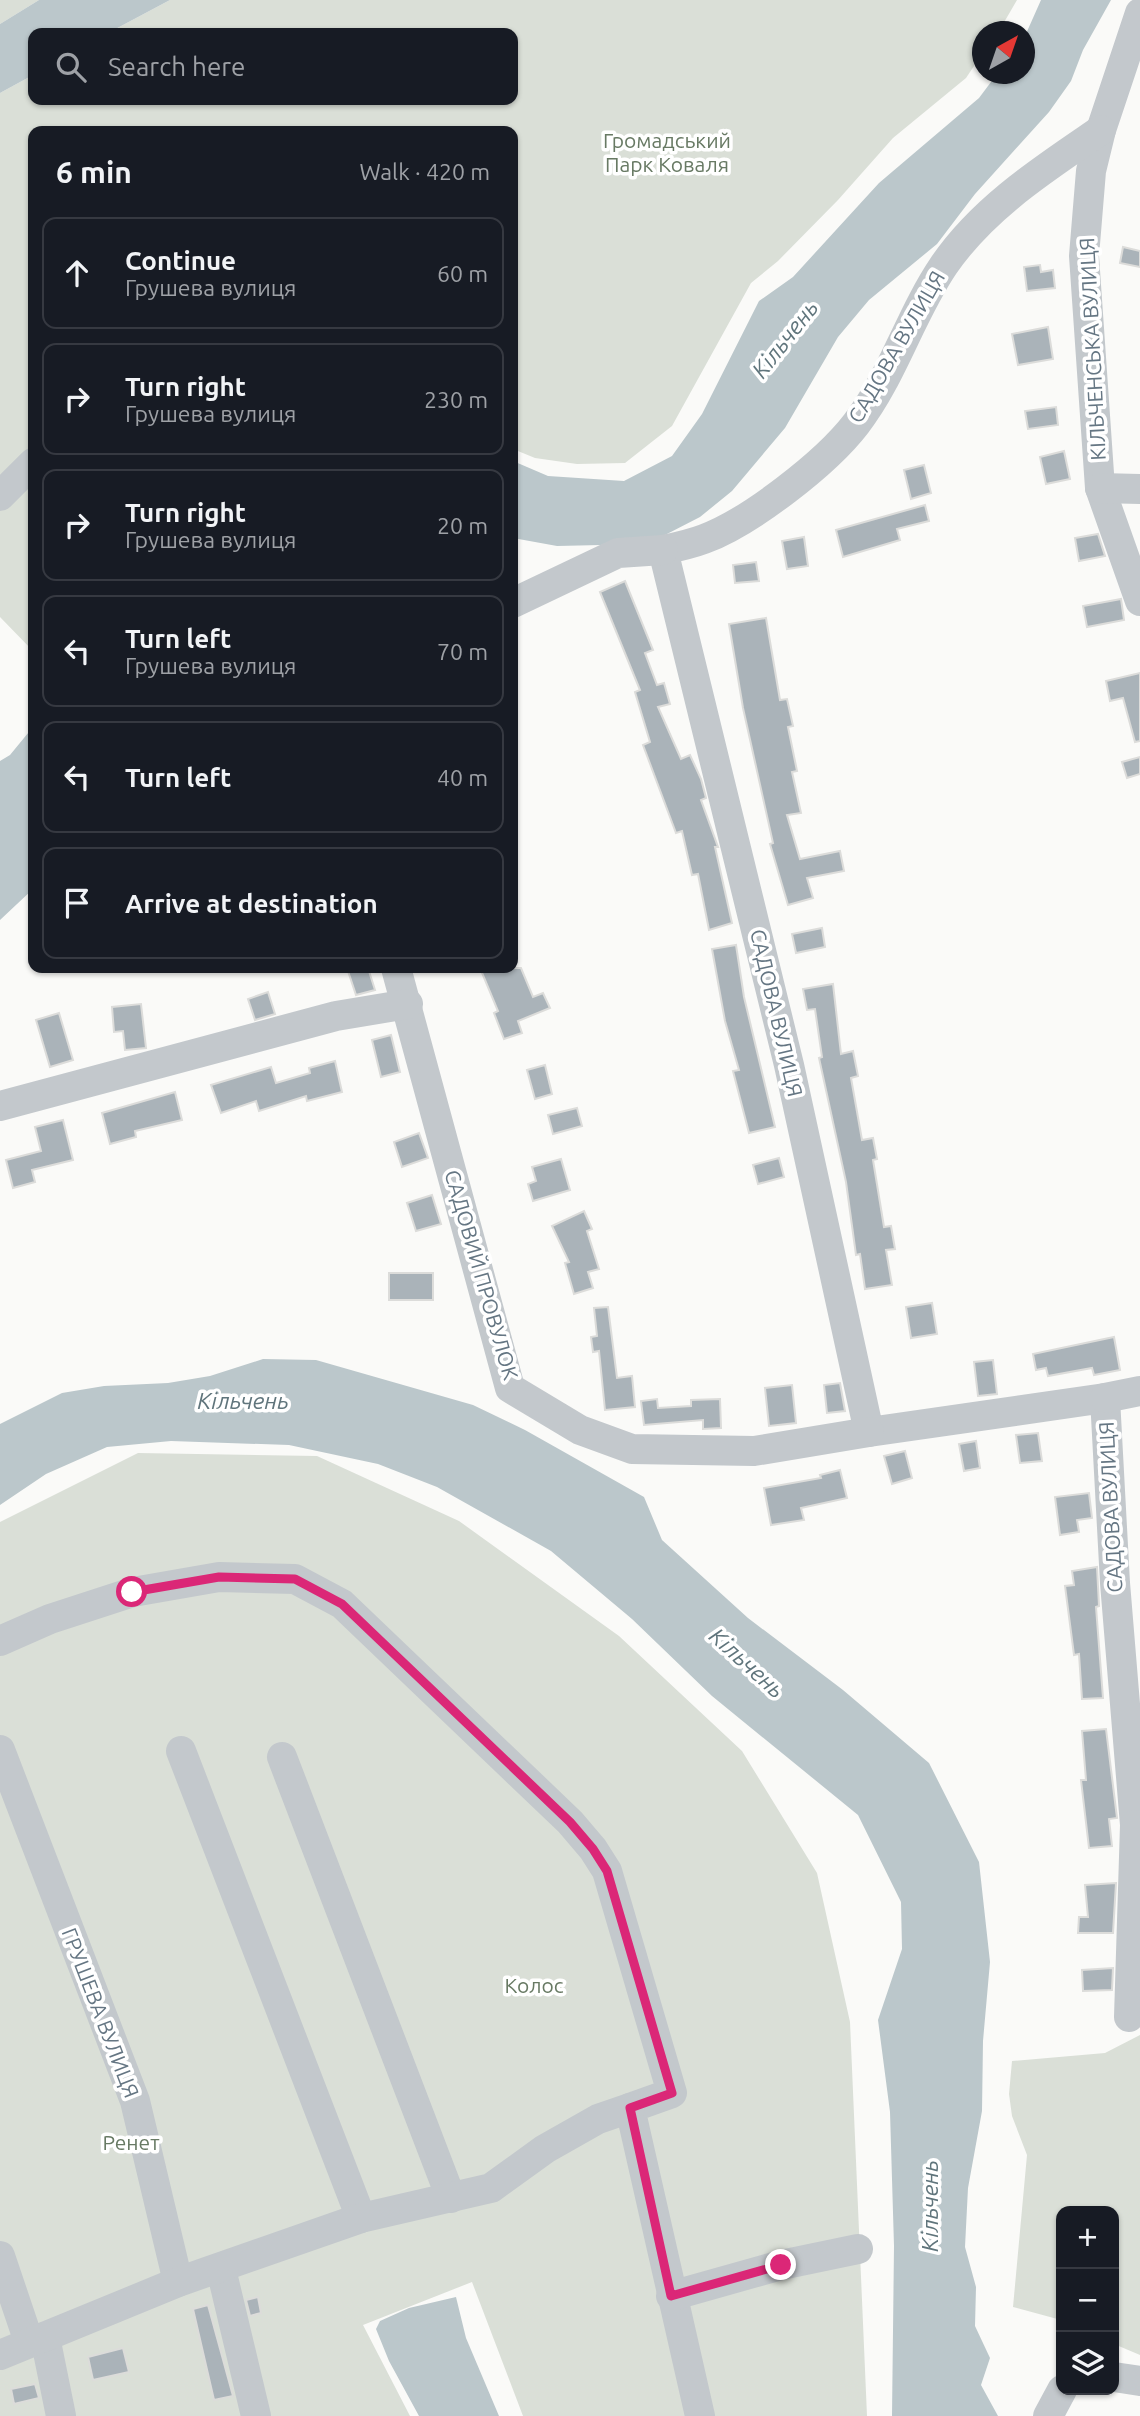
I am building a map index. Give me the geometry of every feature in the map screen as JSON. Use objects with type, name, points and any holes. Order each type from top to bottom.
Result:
[{"type":"street","name":"КІЛЬЧЕНСЬКА ВУЛИЦЯ","points":[[1140,13],[1101,130],[1091,171],[1084,256],[1100,488],[1140,601]]},
{"type":"street","name":"САДОВА ВУЛИЦЯ","points":[[1101,130],[1004,199],[944,264],[856,424],[823,458],[746,518],[704,539],[663,550],[789,1065],[869,1432],[1105,1398],[1115,1583],[1138,1825],[1129,2017]]},
{"type":"street","points":[[0,496],[28,468]]},
{"type":"street","points":[[1100,488],[1140,489]]},
{"type":"street","points":[[518,601],[618,553],[663,550]]},
{"type":"street","name":"САДОВИЙ ПРОВУЛОК","points":[[398,973],[510,1388],[580,1430],[632,1449],[754,1451],[869,1432]]},
{"type":"street","points":[[0,1106],[336,1016],[408,1004]]},
{"type":"street","points":[[1105,1398],[1140,1391]]},
{"type":"street","points":[[0,1641],[50,1619],[132,1592],[219,1577],[295,1579],[342,1604],[570,1822],[593,1849],[607,1871],[672,2093],[598,2119],[545,2149],[491,2188],[361,2218],[178,2282],[0,2355]]},
{"type":"street","name":"ГРУШЕВА ВУЛИЦЯ","points":[[0,1750],[135,2101],[178,2282]]},
{"type":"street","points":[[181,1751],[361,2218]]},
{"type":"street","points":[[282,1757],[452,2198]]},
{"type":"street","points":[[630,2108],[700,2416]]},
{"type":"street","points":[[671,2296],[781,2265],[858,2249]]},
{"type":"street","points":[[0,2256],[37,2340],[61,2416]]},
{"type":"street","points":[[221,2269],[256,2416]]},
{"type":"street","points":[[1119,2378],[1140,2381]]},
{"type":"street","points":[[1048,2416],[1059,2395]]},
{"type":"green space","points":[[0,0],[39,0],[0,24]]},
{"type":"green space","name":"Громадський Парк Коваля","points":[[170,0],[1017,0],[1005,21],[972,21],[972,69],[966,78],[893,138],[838,200],[778,261],[751,283],[672,426],[625,463],[577,464],[535,458],[518,451],[518,126],[28,126],[28,646],[0,617],[0,93],[28,78],[28,105],[518,105],[518,28],[117,28]]},
{"type":"green space","name":"Колос","points":[[138,1453],[317,1456],[459,1521],[619,1636],[742,1751],[817,1873],[850,2022],[867,2416],[523,2416],[472,2282],[363,2325],[410,2416],[0,2416],[0,1522]]},
{"type":"green space","points":[[1140,2035],[1140,2355],[1119,2346],[1119,2206],[1056,2206],[1056,2319],[1013,2307],[1027,2155],[1012,2116],[1009,2094],[1012,2061],[1105,2053]]},
{"type":"water","points":[[39,0],[170,0],[117,28],[28,28],[28,78],[0,93],[0,24]]},
{"type":"water","name":"Кільчень","points":[[1041,0],[1111,0],[1083,50],[1071,81],[1049,112],[975,194],[937,244],[869,300],[838,337],[785,428],[732,491],[700,517],[665,535],[601,545],[557,546],[518,539],[518,463],[548,476],[624,481],[672,456],[702,414],[759,301],[793,277],[879,183],[979,98],[990,84],[1035,84],[1035,21],[1032,21]]},
{"type":"water","points":[[28,733],[28,894],[0,920],[0,761],[10,755]]},
{"type":"water","name":"Кільчень","points":[[263,1359],[316,1360],[473,1405],[525,1430],[644,1497],[662,1540],[748,1618],[843,1690],[929,1763],[979,1862],[990,1962],[983,2041],[982,2111],[968,2188],[965,2247],[976,2287],[975,2326],[990,2358],[981,2385],[998,2416],[892,2416],[894,2246],[890,2112],[878,2020],[902,1949],[901,1902],[858,1815],[712,1696],[632,1619],[551,1551],[437,1487],[378,1464],[289,1445],[171,1441],[107,1447],[46,1474],[0,1505],[0,1424],[62,1393],[104,1386],[168,1383],[210,1376]]},
{"type":"water","points":[[456,2297],[466,2338],[499,2416],[419,2416],[389,2361],[376,2329],[380,2321],[409,2308]]},
{"type":"building","points":[[1123,247],[1140,251],[1140,267],[1120,263]]},
{"type":"building","points":[[1040,265],[1041,272],[1053,270],[1055,288],[1027,291],[1024,267]]},
{"type":"building","points":[[1048,327],[1053,359],[1018,365],[1012,334]]},
{"type":"building","points":[[1056,407],[1058,425],[1028,429],[1025,411]]},
{"type":"building","points":[[1064,451],[1070,479],[1046,484],[1040,457]]},
{"type":"building","points":[[924,465],[931,493],[911,499],[904,470]]},
{"type":"building","points":[[925,505],[929,521],[897,529],[900,540],[843,557],[836,530]]},
{"type":"building","points":[[1098,534],[1105,556],[1079,561],[1075,538]]},
{"type":"building","points":[[804,537],[808,566],[787,569],[782,541]]},
{"type":"building","points":[[756,562],[759,581],[735,583],[733,565]]},
{"type":"building","points":[[625,581],[653,650],[645,653],[657,685],[664,683],[670,704],[658,707],[681,759],[690,755],[701,779],[706,798],[701,800],[718,847],[715,847],[732,923],[709,930],[698,874],[692,875],[682,831],[676,833],[643,745],[650,742],[635,692],[640,690],[600,592]]},
{"type":"building","points":[[1121,599],[1124,620],[1087,627],[1083,606]]},
{"type":"building","points":[[766,618],[780,700],[787,699],[793,726],[788,727],[797,771],[792,772],[801,813],[787,815],[800,859],[840,851],[844,871],[807,878],[813,898],[788,905],[770,844],[773,843],[743,708],[729,624]]},
{"type":"building","points":[[1140,673],[1140,741],[1135,742],[1123,698],[1110,701],[1106,681]]},
{"type":"building","points":[[1140,757],[1140,774],[1127,778],[1122,762]]},
{"type":"building","points":[[822,928],[825,947],[796,953],[792,934]]},
{"type":"building","points":[[736,945],[744,997],[775,1127],[749,1133],[733,1071],[739,1070],[725,1021],[712,949]]},
{"type":"building","points":[[518,968],[521,968],[533,997],[543,993],[550,1008],[518,1021],[522,1033],[504,1039],[494,1013],[498,1011],[482,973],[518,973]]},
{"type":"building","points":[[349,973],[370,973],[375,990],[356,995]]},
{"type":"building","points":[[833,984],[841,1054],[853,1051],[858,1076],[851,1078],[862,1140],[873,1138],[877,1159],[873,1160],[884,1227],[891,1226],[895,1249],[886,1250],[892,1285],[865,1289],[860,1254],[856,1255],[846,1182],[819,1058],[822,1057],[815,1009],[807,1010],[803,989]]},
{"type":"building","points":[[268,992],[275,1014],[255,1020],[248,999]]},
{"type":"building","points":[[141,1004],[146,1048],[125,1050],[123,1031],[114,1032],[112,1007]]},
{"type":"building","points":[[59,1013],[73,1060],[50,1067],[36,1020]]},
{"type":"building","points":[[391,1035],[400,1072],[381,1077],[372,1040]]},
{"type":"building","points":[[335,1061],[342,1092],[307,1101],[306,1096],[259,1111],[256,1101],[221,1113],[211,1085],[271,1067],[276,1083],[310,1073],[309,1068]]},
{"type":"building","points":[[545,1065],[552,1094],[535,1099],[527,1070]]},
{"type":"building","points":[[175,1092],[182,1120],[135,1131],[136,1137],[110,1144],[102,1113]]},
{"type":"building","points":[[577,1108],[582,1126],[553,1134],[548,1115]]},
{"type":"building","points":[[63,1120],[73,1160],[32,1170],[35,1182],[13,1188],[6,1160],[41,1151],[35,1127]]},
{"type":"building","points":[[419,1133],[428,1158],[402,1167],[394,1142]]},
{"type":"building","points":[[779,1158],[784,1177],[758,1184],[753,1165]]},
{"type":"building","points":[[561,1159],[570,1190],[533,1201],[528,1184],[536,1181],[532,1167]]},
{"type":"building","points":[[432,1195],[441,1224],[416,1231],[407,1203]]},
{"type":"building","points":[[584,1211],[592,1229],[587,1231],[599,1269],[588,1272],[593,1288],[574,1294],[565,1263],[569,1262],[552,1226]]},
{"type":"building","points":[[389,1273],[433,1273],[433,1300],[389,1300]]},
{"type":"building","points":[[932,1303],[937,1334],[911,1338],[906,1307]]},
{"type":"building","points":[[608,1307],[617,1378],[632,1376],[635,1407],[605,1410],[599,1351],[593,1352],[591,1337],[597,1336],[594,1308]]},
{"type":"building","points":[[1114,1337],[1120,1370],[1094,1375],[1092,1368],[1048,1376],[1046,1368],[1036,1370],[1033,1354]]},
{"type":"building","points":[[993,1360],[997,1394],[978,1396],[974,1362]]},
{"type":"building","points":[[840,1383],[845,1411],[827,1413],[824,1385]]},
{"type":"building","points":[[792,1385],[796,1423],[769,1426],[765,1388]]},
{"type":"building","points":[[657,1399],[658,1408],[691,1406],[691,1400],[720,1399],[721,1428],[703,1429],[703,1420],[644,1425],[641,1401]]},
{"type":"building","points":[[1038,1433],[1042,1461],[1020,1463],[1016,1435]]},
{"type":"building","points":[[976,1441],[980,1468],[964,1471],[959,1444]]},
{"type":"building","points":[[905,1451],[912,1478],[892,1484],[884,1456]]},
{"type":"building","points":[[840,1470],[847,1498],[801,1508],[804,1520],[771,1525],[764,1488],[821,1478],[820,1475]]},
{"type":"building","points":[[1089,1493],[1092,1518],[1077,1520],[1079,1532],[1060,1535],[1055,1497]]},
{"type":"building","points":[[1097,1567],[1099,1606],[1096,1607],[1103,1698],[1082,1699],[1079,1654],[1074,1655],[1065,1586],[1074,1585],[1072,1571]]},
{"type":"building","points":[[1106,1729],[1117,1818],[1109,1819],[1112,1846],[1089,1848],[1081,1780],[1086,1780],[1082,1731]]},
{"type":"building","points":[[1116,1883],[1113,1933],[1078,1933],[1079,1917],[1088,1917],[1085,1885]]},
{"type":"building","points":[[1113,1968],[1112,1990],[1083,1991],[1082,1970]]},
{"type":"building","points":[[258,2297],[261,2313],[250,2316],[246,2300]]},
{"type":"building","points":[[208,2305],[233,2396],[214,2400],[193,2309]]},
{"type":"building","points":[[123,2348],[129,2372],[93,2380],[88,2357]]},
{"type":"building","points":[[35,2384],[39,2398],[14,2404],[11,2389]]},
{"type":"route","points":[[132,1592],[219,1577],[295,1579],[342,1604],[570,1822],[607,1871],[672,2093],[630,2108],[671,2296],[781,2265]]},
{"type":"park label","name":"Ренет","points":[[131,2143]]}]
